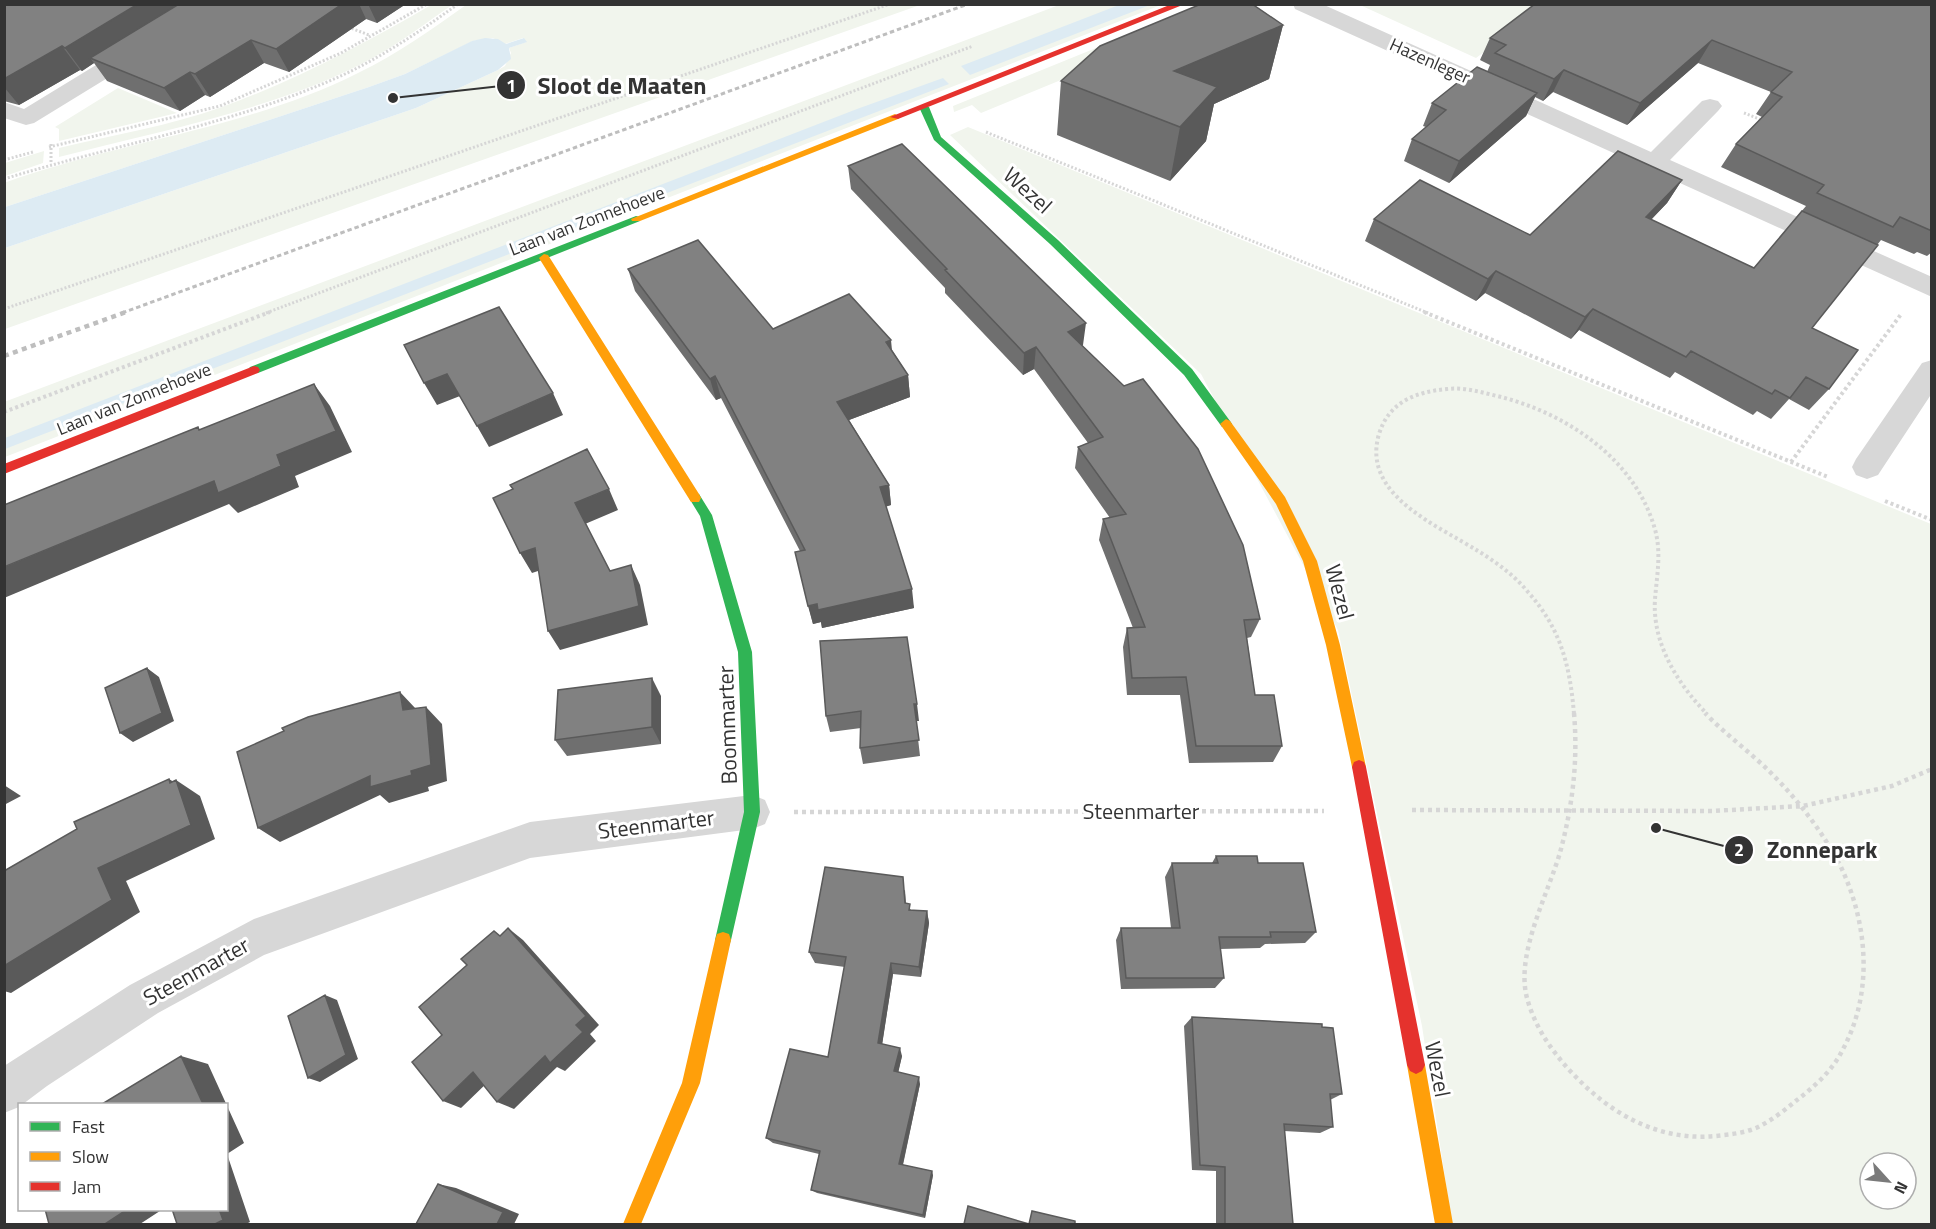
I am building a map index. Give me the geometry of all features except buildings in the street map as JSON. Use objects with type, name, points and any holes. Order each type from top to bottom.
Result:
[{"type":"street","points":[[4,109],[26,118],[212,4]]},
{"type":"street","name":"Laan van Zonnehoeve","points":[[4,469],[544,258],[1181,4]]},
{"type":"street","name":"Hazenleger","points":[[1304,4],[1928,286]]},
{"type":"street","points":[[1655,162],[1710,106]]},
{"type":"street","name":"Wezel","points":[[924,107],[937,138],[1054,242],[1188,372],[1281,501],[1310,561],[1333,645],[1368,811],[1443,1208],[1444,1224]]},
{"type":"street","name":"Boommarter","points":[[544,258],[706,515],[745,652],[752,812],[691,1083],[632,1224]]},
{"type":"street","points":[[1867,467],[1932,370]]},
{"type":"street","name":"Steenmarter","points":[[4,1092],[32,1071],[144,999],[254,939],[530,840],[752,812]]},
{"type":"path","points":[[4,160],[51,146],[220,106],[331,58],[427,4]]},
{"type":"path","points":[[4,179],[51,163],[245,112],[291,96],[379,58],[458,4]]},
{"type":"path","points":[[4,309],[890,4]]},
{"type":"path","points":[[348,28],[370,35]]},
{"type":"path","points":[[4,412],[982,43]]},
{"type":"path","points":[[924,107],[1834,480]]},
{"type":"path","points":[[1791,462],[1928,286]]},
{"type":"path","points":[[1462,388],[1534,407],[1570,426],[1597,444],[1638,491],[1653,518],[1659,545],[1660,572],[1655,598],[1655,627],[1680,682],[1705,711],[1803,806],[1837,857],[1853,898],[1862,937],[1864,978],[1855,1015],[1842,1052],[1821,1079],[1788,1107],[1753,1130],[1700,1140],[1650,1131],[1601,1100],[1565,1065],[1533,1021],[1523,981],[1531,938],[1558,861],[1576,779],[1571,672],[1543,610],[1522,585],[1496,562],[1405,506],[1385,484],[1376,461],[1377,435],[1388,413],[1405,400],[1430,389],[1462,388]]},
{"type":"path","points":[[1878,498],[1932,520]]},
{"type":"path","name":"Steenmarter","points":[[752,812],[1569,809],[1712,811],[1803,806],[1892,786],[1932,769]]},
{"type":"shaded area","points":[[431,5],[452,5],[376,56],[303,90],[222,116],[59,157],[59,148],[182,120],[276,85],[380,34]]},
{"type":"shaded area","points":[[466,5],[920,5],[5,329],[5,248],[416,108],[505,66],[511,53],[509,48],[526,42],[523,38],[505,44],[493,38],[473,41],[405,74],[369,87],[5,207],[4,183],[93,156],[228,121],[316,92],[386,58]]},
{"type":"shaded area","points":[[1059,5],[1161,5],[5,457],[4,402]]},
{"type":"shaded area","points":[[1119,5],[1150,5],[970,75],[961,66]]},
{"type":"shaded area","points":[[1360,5],[1547,5],[1476,58]]},
{"type":"shaded area","points":[[1197,7],[1214,17],[981,113],[972,105],[954,112],[953,106]]},
{"type":"shaded area","points":[[485,38],[498,39],[506,44],[524,38],[527,42],[509,48],[511,59],[498,70],[416,108],[5,248],[5,207],[369,87],[405,74],[472,41]]},
{"type":"shaded area","points":[[943,78],[949,84],[5,449],[5,438],[857,109]]},
{"type":"shaded area","points":[[118,88],[177,113],[59,141],[59,129],[55,127]]},
{"type":"shaded area","points":[[968,127],[1931,524],[1931,1224],[1452,1224],[1422,1026],[1338,630],[1201,374],[950,135]]},
{"type":"shaded area","points":[[44,151],[43,163],[5,176],[5,163]]},
{"type":"railway","points":[[122,313],[968,4]]},
{"type":"railway","points":[[4,356],[126,312]]},
{"type":"traffic: fast","points":[[924,107],[937,138],[1054,242],[1188,372],[1226,424]]},
{"type":"traffic: fast","points":[[254,370],[636,219]]},
{"type":"traffic: fast","points":[[695,498],[706,515],[745,652],[752,812],[723,940]]},
{"type":"traffic: slow","points":[[636,219],[895,117]]},
{"type":"traffic: slow","points":[[544,258],[695,498]]},
{"type":"traffic: slow","points":[[1226,424],[1281,501],[1310,561],[1333,645],[1359,767]]},
{"type":"traffic: slow","points":[[632,1224],[691,1083],[723,940]]},
{"type":"traffic: slow","points":[[1416,1065],[1444,1224]]},
{"type":"traffic: jam","points":[[895,117],[1181,4]]},
{"type":"traffic: jam","points":[[4,469],[254,370]]},
{"type":"traffic: jam","points":[[1359,767],[1416,1065]]},
{"type":"place","name":"Sloot de Maaten","points":[[393,98]]},
{"type":"place","name":"Zonnepark","points":[[1656,828]]}]
